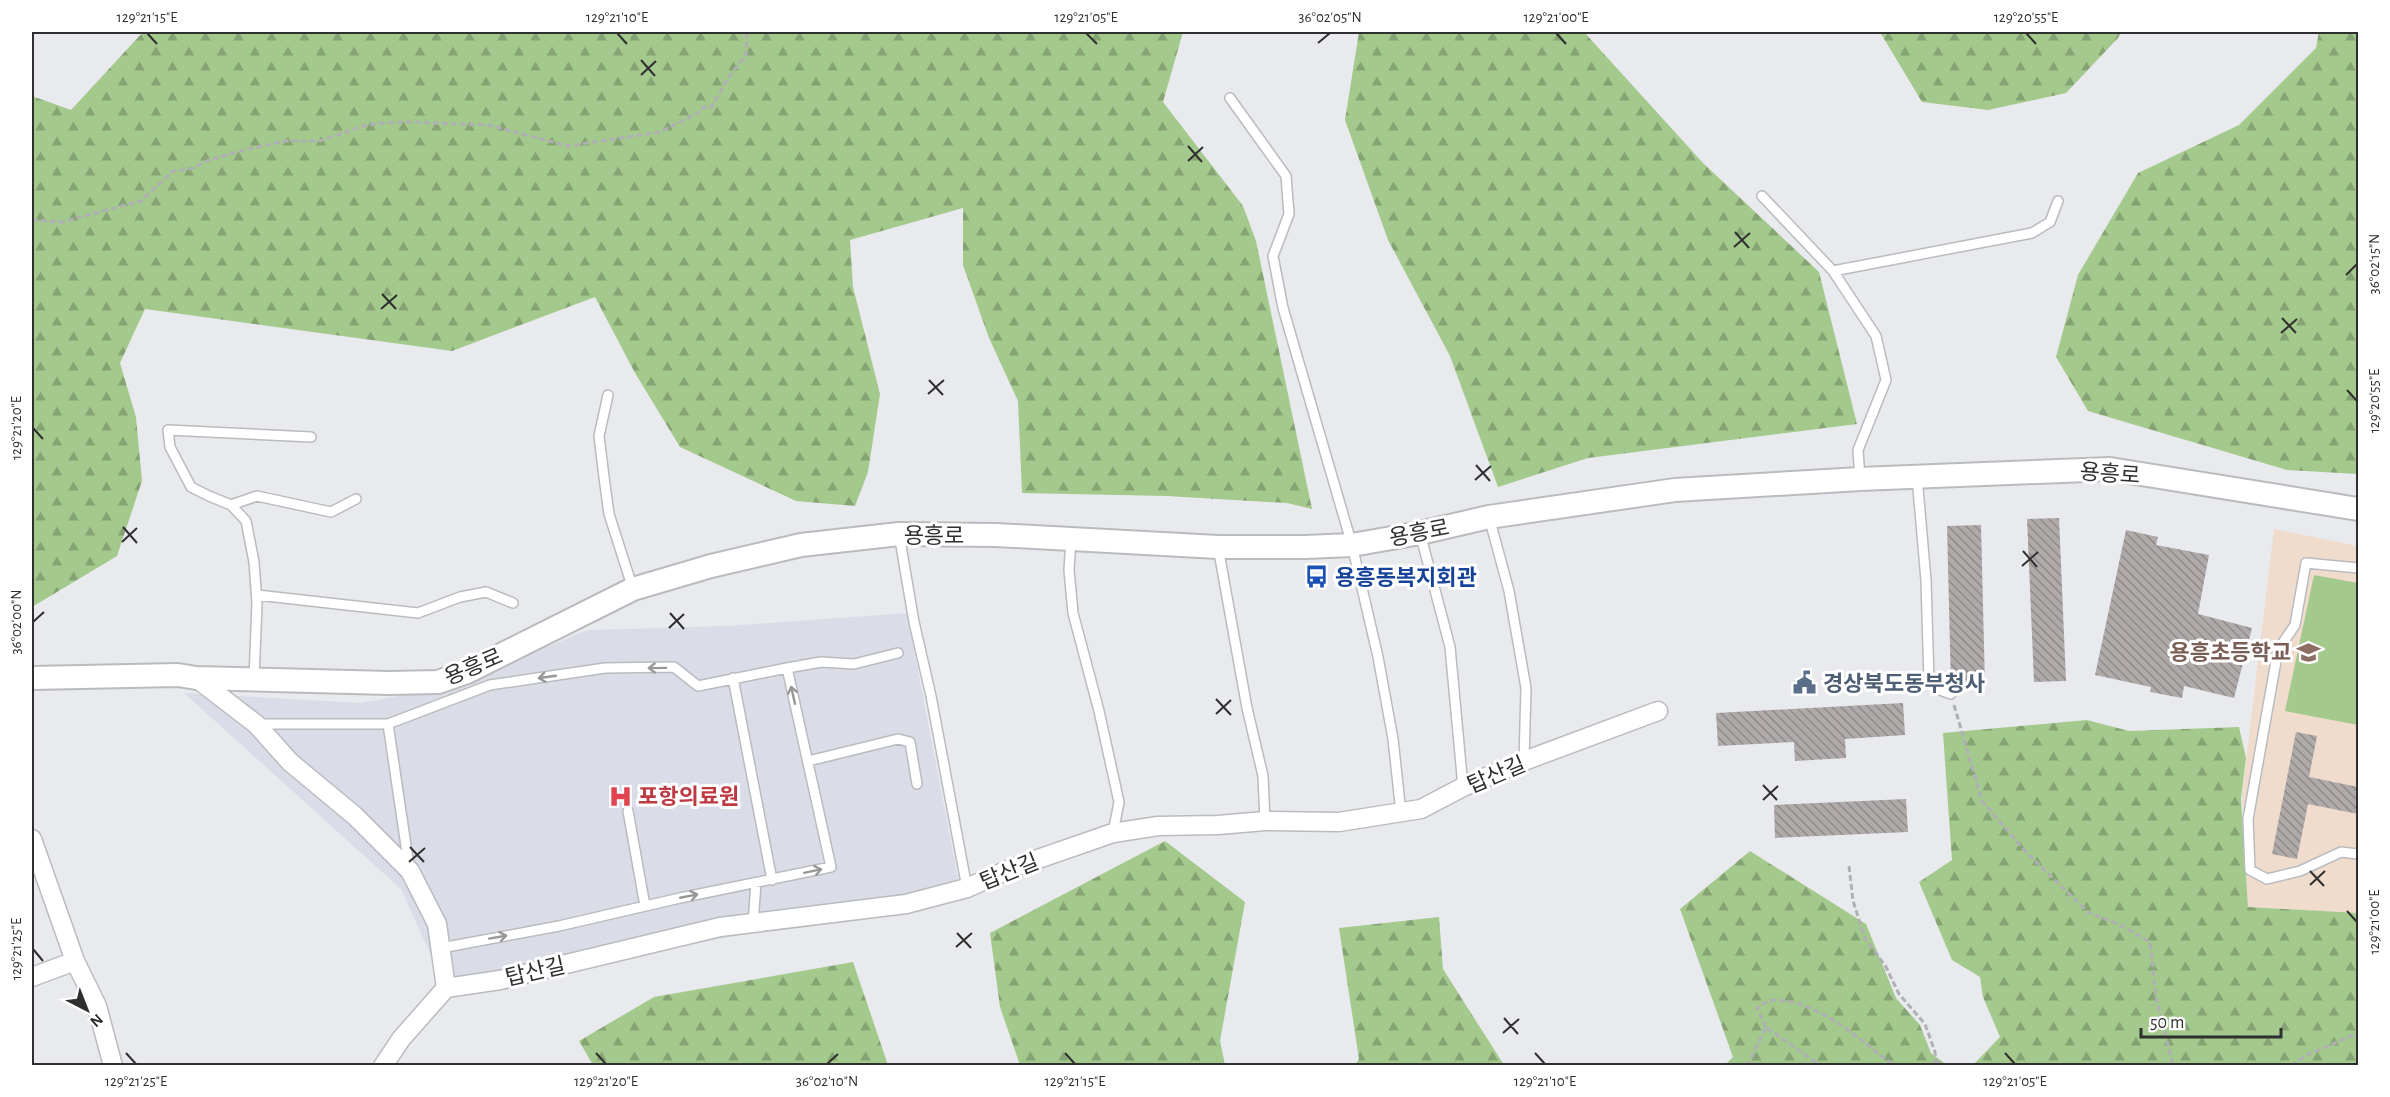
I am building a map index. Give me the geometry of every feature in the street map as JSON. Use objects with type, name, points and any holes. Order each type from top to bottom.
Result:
[{"type":"street","name":"용흥로","points":[[32,678],[178,675],[196,678],[389,683],[438,682],[467,672],[633,589],[711,566],[801,545],[899,534],[1071,538],[1218,547],[1352,545],[1420,533],[1489,517],[1675,490],[1860,479],[2110,469],[2358,509]]},
{"type":"street","points":[[196,678],[256,724],[290,762],[355,816],[410,871],[437,924],[446,988],[401,1039],[382,1065]]},
{"type":"street","name":"탑산길","points":[[446,988],[500,980],[720,927],[906,904],[967,888],[1012,868],[1113,833],[1158,826],[1218,825],[1265,821],[1339,822],[1401,813],[1421,808],[1524,761],[1658,711]]},
{"type":"street","points":[[32,838],[75,961],[97,1006],[113,1065]]},
{"type":"street","points":[[32,977],[75,961]]},
{"type":"lane","points":[[1230,98],[1286,176],[1289,214],[1273,256],[1283,308],[1352,545],[1378,657],[1393,739],[1401,813]]},
{"type":"lane","points":[[1762,196],[1833,271],[1876,336],[1886,380],[1858,450],[1860,479]]},
{"type":"lane","points":[[1833,271],[2032,233],[2050,222],[2058,201]]},
{"type":"lane","points":[[608,395],[599,436],[604,477],[609,514],[633,589]]},
{"type":"lane","points":[[254,679],[257,596],[254,562],[246,521],[231,505],[190,487],[170,447],[168,430],[311,437]]},
{"type":"lane","points":[[1917,477],[1926,580],[1929,681],[1940,690],[1951,694]]},
{"type":"lane","points":[[231,505],[257,496],[332,512],[356,500]]},
{"type":"lane","points":[[1489,517],[1509,591],[1526,688],[1524,761]]},
{"type":"lane","points":[[1420,533],[1450,647],[1463,787]]},
{"type":"lane","points":[[899,534],[914,622],[931,696],[967,888]]},
{"type":"lane","points":[[1071,538],[1069,570],[1073,613],[1099,711],[1119,802],[1113,833]]},
{"type":"lane","points":[[1218,547],[1247,708],[1263,776],[1265,821]]},
{"type":"lane","points":[[2358,568],[2306,563],[2295,625],[2278,650],[2248,819],[2250,870],[2267,879],[2300,871],[2341,852],[2358,854]]},
{"type":"lane","points":[[257,596],[418,613],[460,597],[486,592],[513,603]]},
{"type":"lane","points":[[256,724],[388,724],[489,685],[605,668],[674,667],[698,686],[821,662],[854,664],[898,653]]},
{"type":"lane","points":[[441,948],[559,926],[831,867],[787,668]]},
{"type":"lane","points":[[733,678],[772,880]]},
{"type":"lane","points":[[388,724],[410,871]]},
{"type":"lane","points":[[808,761],[898,739],[910,742],[917,784]]},
{"type":"lane","points":[[628,811],[645,906]]},
{"type":"lane","points":[[753,923],[756,884]]},
{"type":"path","points":[[32,220],[62,222],[141,201],[172,171],[191,169],[209,160],[248,149],[286,141],[320,141],[363,126],[382,123],[488,125],[568,146],[660,132],[698,113],[704,107],[711,108],[728,78],[746,55],[747,32]]},
{"type":"path","points":[[1951,694],[1982,801],[2027,853],[2088,912],[2122,926],[2150,942],[2156,997],[2174,1065]]},
{"type":"path","points":[[1849,866],[1853,901],[1865,938],[1886,967],[1899,994],[1925,1024],[1936,1061]]},
{"type":"path","points":[[1821,1065],[1766,1027],[1757,1008],[1772,1000],[1795,1004],[1830,1016],[1895,1065]]},
{"type":"path","points":[[1747,1065],[1766,1027]]},
{"type":"path","points":[[2292,1065],[2305,1056],[2358,1033]]},
{"type":"path","points":[[1926,1065],[1936,1061],[1945,1065]]},
{"type":"shaded area","name":"용흥초등학교","points":[[2274,529],[2358,546],[2358,913],[2248,907],[2242,795]]},
{"type":"shaded area","name":"포항의료원","points":[[907,613],[961,894],[500,980],[446,988],[401,889],[184,693],[361,703],[449,687],[588,630],[726,626]]},
{"type":"green space","points":[[143,32],[1183,32],[1163,102],[1243,206],[1256,241],[1312,509],[1287,503],[1167,496],[1022,493],[1018,401],[989,338],[963,265],[963,208],[850,240],[853,287],[880,394],[868,472],[855,506],[796,501],[680,447],[635,373],[595,297],[452,351],[145,309],[120,363],[136,417],[142,481],[117,556],[32,607],[32,96],[71,110]]},
{"type":"green space","points":[[1359,32],[1584,32],[1703,163],[1819,272],[1857,424],[1588,458],[1498,487],[1450,356],[1388,240],[1345,120]]},
{"type":"green space","points":[[1880,32],[2121,32],[2066,93],[1988,110],[1922,102]]},
{"type":"green space","points":[[2319,32],[2358,32],[2358,474],[2287,470],[2088,411],[2056,357],[2078,275],[2138,173],[2239,125],[2316,48]]},
{"type":"green space","points":[[2314,575],[2358,583],[2358,725],[2285,711]]},
{"type":"green space","points":[[2087,720],[2129,731],[2239,727],[2246,758],[2241,799],[2248,907],[2358,913],[2358,1065],[1973,1065],[2000,1037],[1983,997],[1980,977],[1952,960],[1919,882],[1952,860],[1943,733]]},
{"type":"green space","points":[[1165,841],[1245,902],[1220,1041],[1225,1065],[1020,1065],[1000,1007],[990,933]]},
{"type":"green space","points":[[1750,851],[1866,924],[1896,998],[1920,1025],[1931,1053],[1947,1065],[1725,1065],[1733,1057],[1680,909]]},
{"type":"green space","points":[[1439,917],[1443,969],[1504,1065],[1355,1065],[1359,1059],[1339,928]]},
{"type":"green space","points":[[853,962],[888,1065],[593,1065],[579,1041],[654,997]]},
{"type":"building","points":[[2059,518],[2066,681],[2034,682],[2027,519]]},
{"type":"building","points":[[1981,525],[1985,686],[1951,687],[1947,526]]},
{"type":"building","points":[[2126,530],[2158,537],[2156,545],[2209,555],[2198,614],[2252,628],[2234,698],[2184,686],[2182,698],[2150,692],[2151,687],[2095,675]]},
{"type":"building","points":[[1903,703],[1905,735],[1845,739],[1846,758],[1795,761],[1794,742],[1718,746],[1716,713]]},
{"type":"building","points":[[2296,732],[2317,736],[2309,777],[2358,787],[2358,814],[2308,804],[2297,859],[2272,854]]},
{"type":"building","points":[[1906,799],[1908,832],[1775,838],[1774,805]]},
{"type":"place","name":"용흥동복지회관","points":[[1317,577]]},
{"type":"place","name":"용흥초등학교","points":[[2309,652]]},
{"type":"place","name":"경상북도동부청사","points":[[1805,683]]},
{"type":"place","name":"포항의료원","points":[[620,796]]}]
